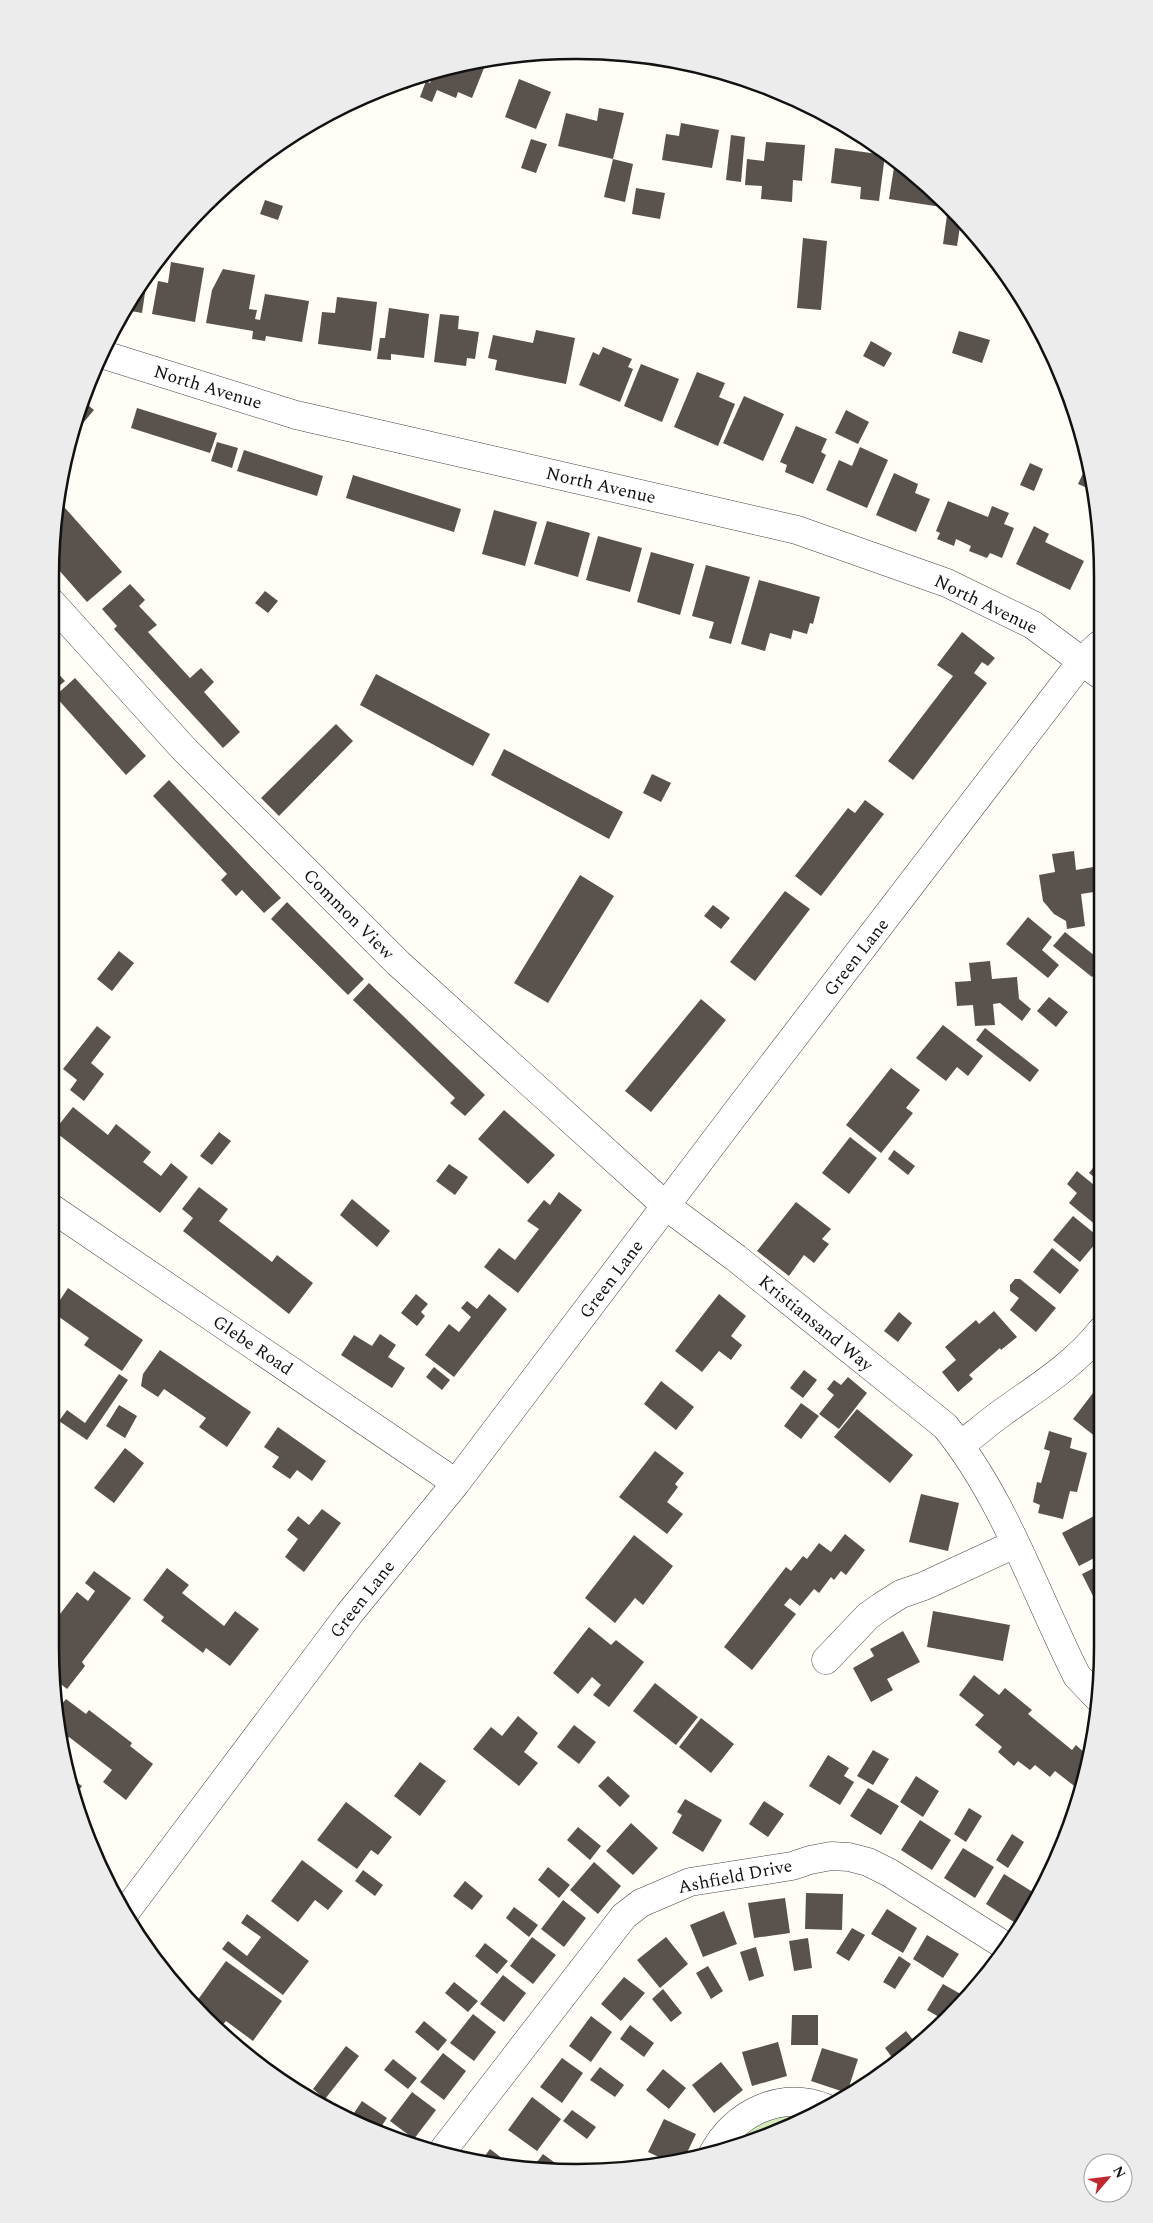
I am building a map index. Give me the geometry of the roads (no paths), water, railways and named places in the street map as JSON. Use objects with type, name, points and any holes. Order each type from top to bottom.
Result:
[{"type":"street","name":"North Avenue","points":[[108,357],[296,415],[797,530],[947,582],[1033,625],[1093,660]]},
{"type":"street","name":"Common View","points":[[59,611],[184,749],[398,963],[666,1206]]},
{"type":"street","name":"Green Lane","points":[[129,1907],[349,1614],[456,1483],[666,1206],[1093,660]]},
{"type":"street","name":"Kristiansand Way","points":[[666,1206],[736,1258],[945,1426],[961,1445],[985,1484],[1077,1676],[1092,1692]]},
{"type":"street","name":"Glebe Road","points":[[59,1213],[456,1483]]},
{"type":"street","points":[[961,1445],[1001,1413],[1069,1366],[1094,1340]]},
{"type":"street","points":[[826,1660],[868,1616],[901,1594],[924,1586],[1015,1544]]},
{"type":"street","name":"Ashfield Drive","points":[[445,2148],[624,1916],[641,1903],[690,1882],[792,1866],[830,1856],[848,1857],[868,1862],[890,1873],[1001,1943]]},
{"type":"street","points":[[717,2145],[736,2122],[753,2111],[772,2104],[794,2102],[817,2104]]}]
